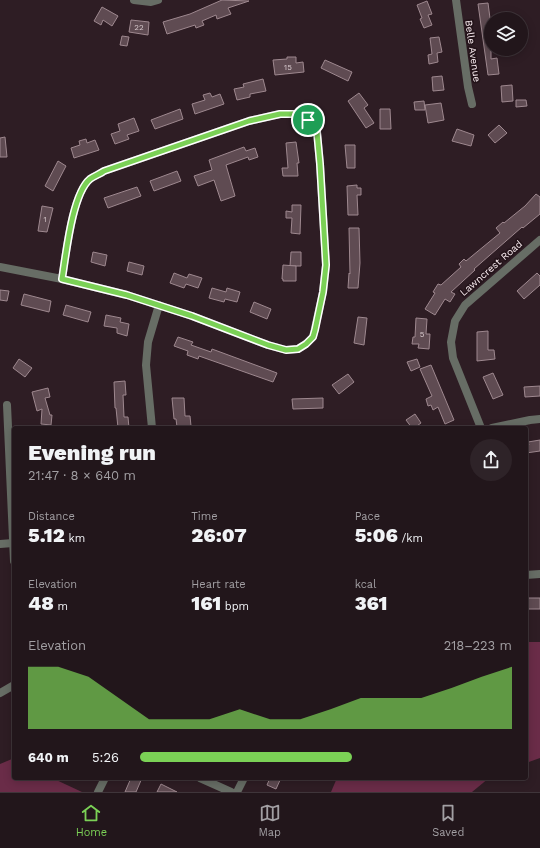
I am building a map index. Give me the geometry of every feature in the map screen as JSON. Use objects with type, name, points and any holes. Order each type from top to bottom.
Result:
[{"type":"street","points":[[134,0],[151,2],[158,0]]},
{"type":"street","name":"Belle Avenue","points":[[456,0],[468,87],[472,104]]},
{"type":"street","points":[[0,267],[62,279],[127,295],[286,350],[298,349],[313,337],[323,292],[326,265],[317,132],[308,120],[296,114],[280,114],[249,121],[104,171],[90,180],[80,193],[75,209],[62,279]]},
{"type":"street","name":"Lawncrest Road","points":[[480,426],[453,358],[451,342],[455,321],[465,305],[540,240]]},
{"type":"street","points":[[152,426],[146,365],[148,342],[159,305]]},
{"type":"street","points":[[7,405],[12,520]]},
{"type":"street","points":[[502,426],[540,419]]},
{"type":"street","points":[[0,544],[12,543]]},
{"type":"street","points":[[528,575],[540,574]]},
{"type":"street","points":[[0,693],[12,686]]},
{"type":"street","points":[[98,792],[104,780]]},
{"type":"street","points":[[204,780],[231,792]]},
{"type":"street","points":[[237,792],[243,780]]},
{"type":"shaded area","points":[[528,642],[540,642],[540,758],[528,762]]},
{"type":"shaded area","points":[[12,759],[12,780],[56,780],[82,792],[0,792],[0,764]]},
{"type":"shaded area","points":[[336,780],[487,780],[472,792],[331,792]]},
{"type":"building","points":[[222,0],[249,1],[228,8],[231,14],[217,19],[216,15],[202,21],[204,25],[196,28],[195,25],[167,34],[163,22],[190,14]]},
{"type":"building","points":[[427,1],[432,14],[428,15],[432,25],[424,28],[420,19],[422,18],[417,5]]},
{"type":"building","points":[[488,3],[489,12],[484,12],[484,47],[478,4]]},
{"type":"building","points":[[102,7],[118,16],[112,26],[103,20],[101,25],[94,21]]},
{"type":"building","points":[[131,20],[149,22],[148,35],[129,32]]},
{"type":"building","points":[[122,36],[129,37],[127,46],[120,45]]},
{"type":"building","points":[[439,37],[442,52],[437,53],[438,62],[429,64],[428,55],[432,54],[430,38]]},
{"type":"building","points":[[485,56],[491,56],[491,59],[497,58],[499,74],[488,75]]},
{"type":"building","points":[[287,57],[296,57],[296,63],[303,62],[304,72],[275,75],[273,60],[287,59]]},
{"type":"building","points":[[325,60],[352,72],[348,81],[321,68]]},
{"type":"building","points":[[442,76],[444,90],[433,91],[432,77]]},
{"type":"building","points":[[263,79],[266,91],[250,94],[250,97],[237,100],[234,89],[244,87],[243,84]]},
{"type":"building","points":[[512,85],[513,101],[502,102],[501,86]]},
{"type":"building","points":[[210,93],[212,97],[220,94],[224,104],[195,114],[192,104],[205,100],[203,95]]},
{"type":"building","points":[[359,93],[368,105],[364,108],[374,123],[366,128],[348,101]]},
{"type":"building","points":[[516,100],[526,100],[527,106],[516,107]]},
{"type":"building","points":[[424,101],[425,110],[415,110],[414,102]]},
{"type":"building","points":[[441,103],[444,120],[428,123],[425,105]]},
{"type":"building","points":[[180,109],[183,119],[155,129],[151,120]]},
{"type":"building","points":[[380,109],[390,109],[391,129],[380,129]]},
{"type":"building","points":[[134,118],[139,131],[127,135],[129,139],[115,144],[111,134],[120,131],[118,124]]},
{"type":"building","points":[[499,125],[507,133],[495,143],[488,135]]},
{"type":"building","points":[[457,129],[474,135],[471,146],[452,141]]},
{"type":"building","points":[[5,137],[7,157],[0,157],[0,138]]},
{"type":"building","points":[[86,139],[87,143],[95,140],[99,150],[74,158],[71,148],[80,145],[79,141]]},
{"type":"building","points":[[296,142],[299,163],[297,163],[298,176],[283,176],[282,168],[288,168],[286,143]]},
{"type":"building","points":[[345,145],[355,145],[355,168],[347,168]]},
{"type":"building","points":[[244,147],[246,151],[255,148],[258,157],[249,160],[248,157],[226,165],[235,196],[221,201],[214,180],[198,186],[194,176],[212,170],[209,160]]},
{"type":"building","points":[[58,161],[66,166],[53,191],[45,186]]},
{"type":"building","points":[[177,171],[181,181],[154,191],[150,181]]},
{"type":"building","points":[[357,185],[357,188],[361,188],[361,195],[357,195],[358,215],[348,215],[347,186]]},
{"type":"building","points":[[137,187],[141,196],[108,208],[104,198]]},
{"type":"building","points":[[536,194],[540,197],[540,214],[523,228],[522,227],[474,269],[475,270],[451,292],[455,294],[450,302],[445,299],[435,315],[425,309],[435,293],[433,292],[438,284],[441,285],[461,267],[459,264],[464,259],[466,261],[500,233],[496,228],[525,206]]},
{"type":"building","points":[[292,205],[301,205],[300,234],[291,233],[292,218],[286,218],[286,211],[292,212]]},
{"type":"building","points":[[42,206],[53,208],[47,232],[38,231]]},
{"type":"building","points":[[349,228],[359,228],[360,263],[358,288],[348,288],[349,273],[350,274]]},
{"type":"building","points":[[93,252],[107,255],[105,266],[91,262]]},
{"type":"building","points":[[291,252],[301,252],[301,266],[290,266]]},
{"type":"building","points":[[129,262],[144,266],[142,275],[127,271]]},
{"type":"building","points":[[283,265],[296,266],[296,281],[283,281]]},
{"type":"building","points":[[174,273],[187,278],[189,274],[202,278],[198,288],[186,284],[184,288],[170,283]]},
{"type":"building","points":[[537,273],[540,276],[540,285],[524,299],[517,291]]},
{"type":"building","points":[[212,288],[226,292],[227,288],[240,292],[237,302],[225,299],[224,302],[209,298]]},
{"type":"building","points":[[0,290],[9,291],[7,301],[0,300]]},
{"type":"building","points":[[24,294],[51,301],[49,312],[21,305]]},
{"type":"building","points":[[254,302],[271,309],[267,319],[250,312]]},
{"type":"building","points":[[66,305],[91,312],[88,322],[63,315]]},
{"type":"building","points":[[106,315],[121,318],[120,322],[129,324],[127,336],[117,333],[117,328],[104,326]]},
{"type":"building","points":[[358,317],[367,318],[364,345],[354,343]]},
{"type":"building","points":[[416,318],[427,319],[426,334],[430,334],[429,349],[418,348],[419,344],[412,344],[413,337],[415,337]]},
{"type":"building","points":[[488,331],[488,350],[494,350],[495,359],[477,361],[477,332]]},
{"type":"building","points":[[178,337],[193,342],[191,345],[211,352],[212,349],[277,373],[273,382],[199,356],[198,359],[187,355],[188,351],[174,346]]},
{"type":"building","points":[[19,359],[32,368],[25,377],[13,368]]},
{"type":"building","points":[[417,359],[420,367],[411,371],[407,362]]},
{"type":"building","points":[[431,365],[454,420],[445,424],[438,407],[433,410],[431,405],[428,406],[426,399],[432,396],[420,369]]},
{"type":"building","points":[[493,373],[503,395],[493,399],[483,377]]},
{"type":"building","points":[[348,374],[354,382],[339,394],[332,385]]},
{"type":"building","points":[[125,381],[126,395],[123,395],[124,417],[128,417],[129,426],[118,426],[115,408],[114,382]]},
{"type":"building","points":[[540,386],[540,396],[525,397],[524,387]]},
{"type":"building","points":[[48,388],[50,397],[45,398],[50,415],[52,415],[51,425],[41,424],[42,409],[37,411],[32,392]]},
{"type":"building","points":[[172,398],[184,398],[185,416],[190,416],[191,426],[177,426],[176,419],[174,419]]},
{"type":"building","points":[[323,398],[323,408],[293,409],[292,399]]},
{"type":"building","points":[[415,414],[421,423],[417,426],[410,426],[406,420]]},
{"type":"building","points":[[540,440],[540,451],[528,453],[528,442]]},
{"type":"building","points":[[528,598],[540,598],[540,609],[528,609]]},
{"type":"building","points":[[130,780],[141,780],[136,792],[125,792]]},
{"type":"building","points":[[269,780],[280,780],[276,789],[267,785]]},
{"type":"building","points":[[161,784],[177,792],[157,792]]},
{"type":"route","points":[[280,114],[296,114],[308,120],[317,132],[326,265],[323,292],[315,330],[313,337],[306,344],[298,349],[286,350],[268,345],[192,316],[127,295],[62,279],[75,209],[80,193],[90,180],[104,171],[249,121],[280,114]]}]
